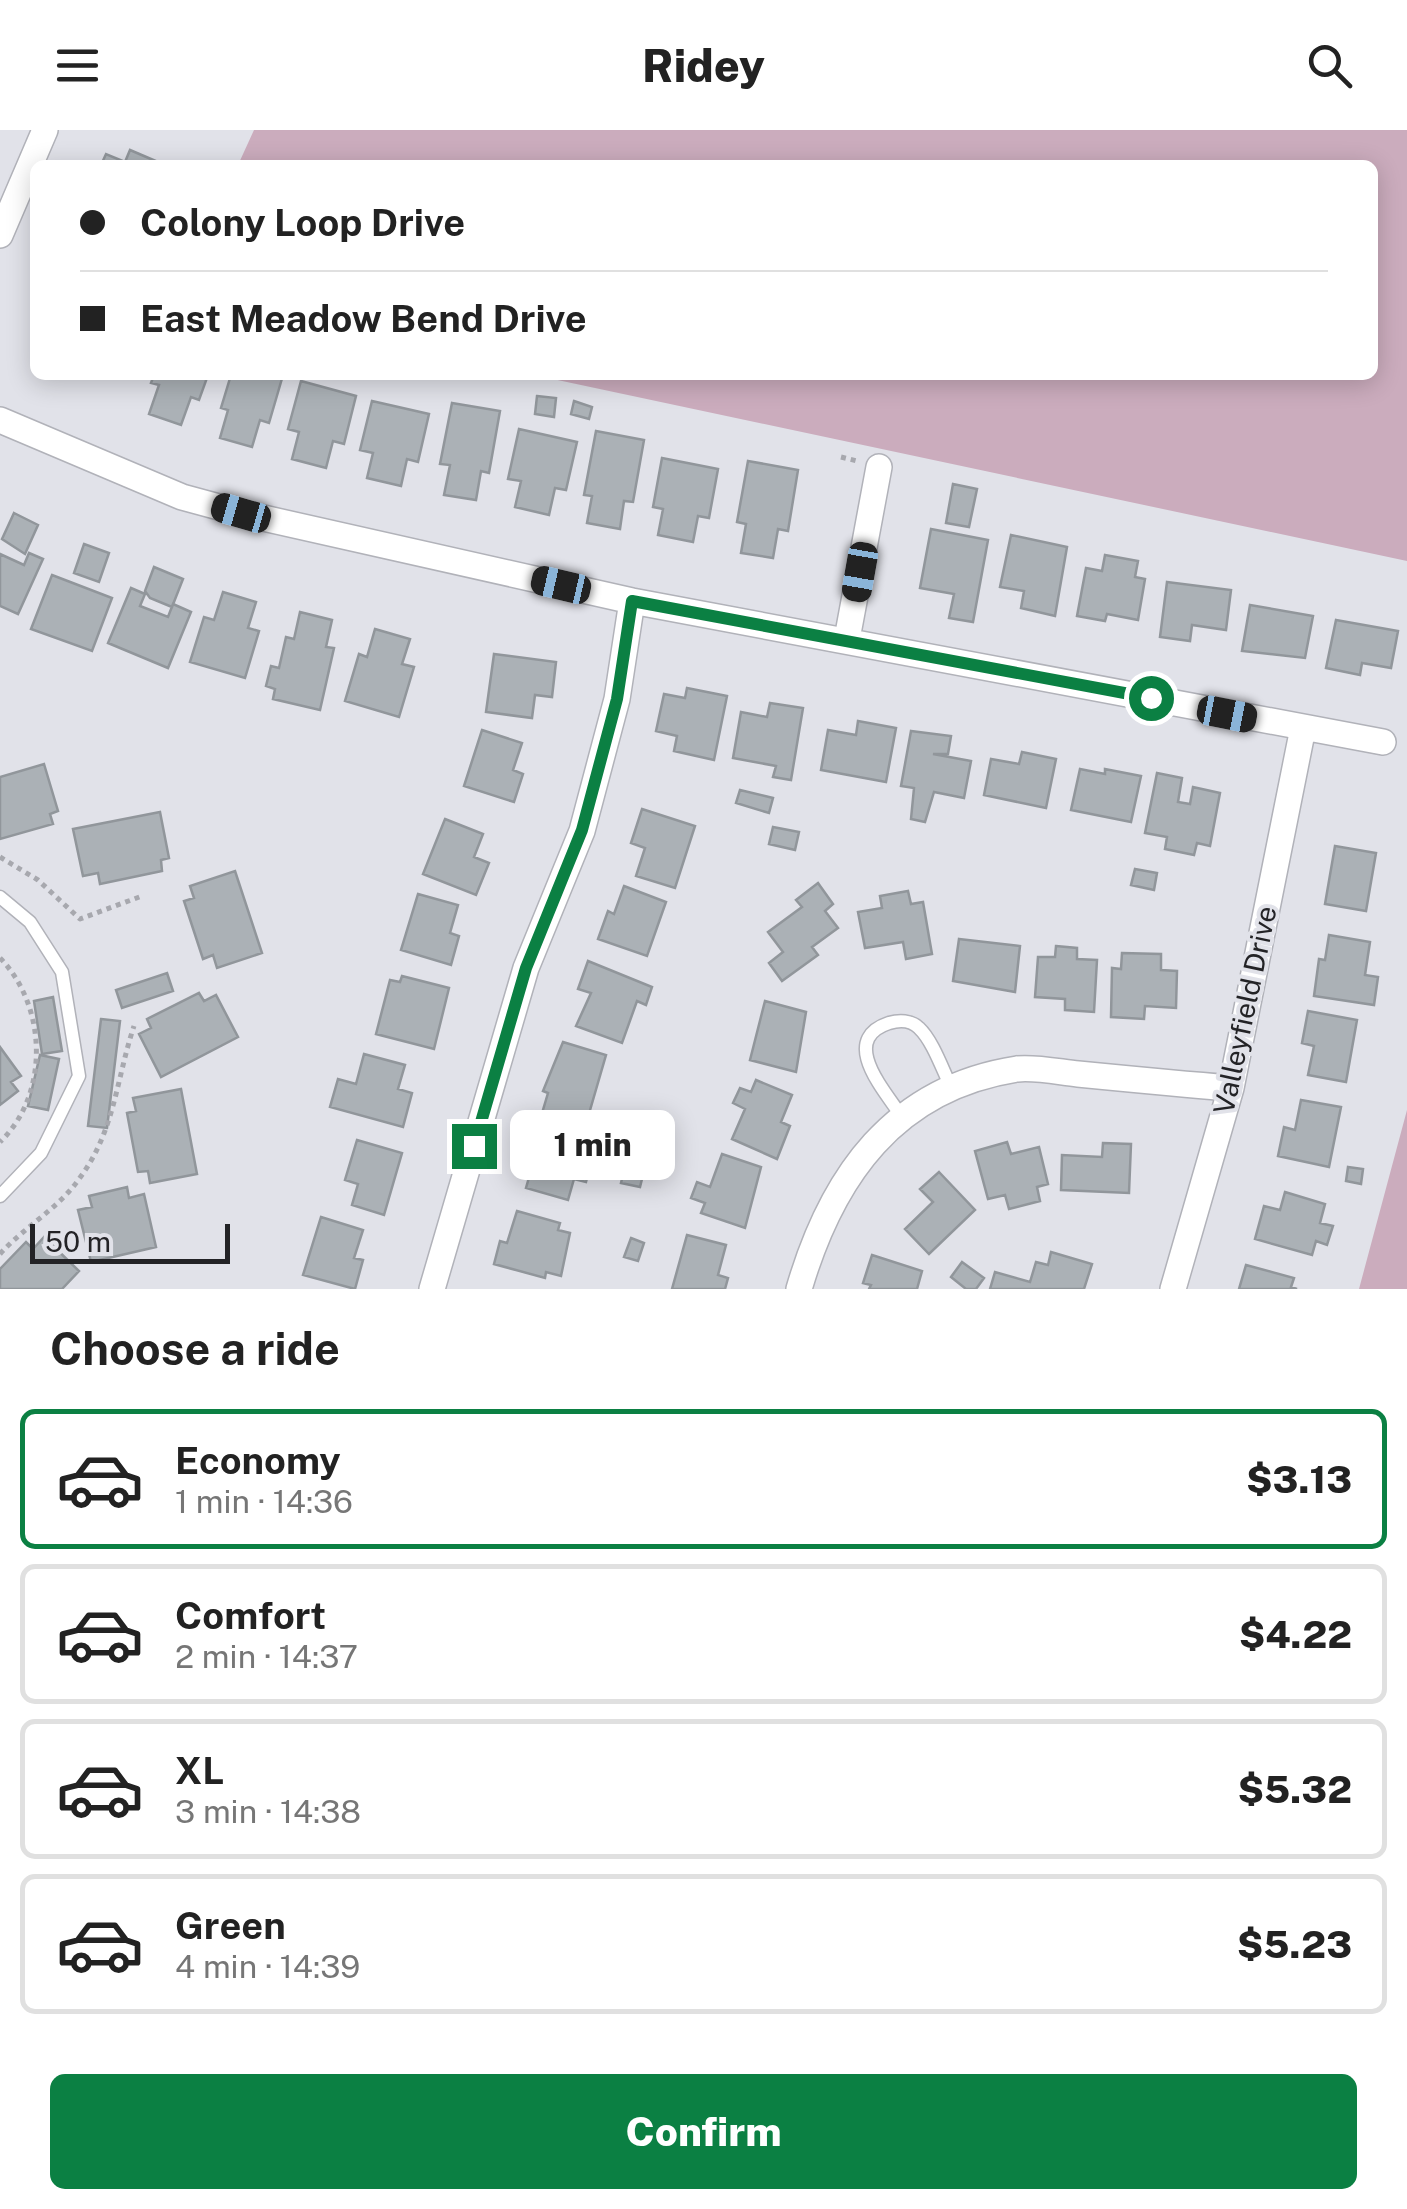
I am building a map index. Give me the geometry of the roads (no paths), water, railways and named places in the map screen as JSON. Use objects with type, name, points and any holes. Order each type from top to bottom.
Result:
[{"type":"street","points":[[31,160],[44,130]]},
{"type":"street","points":[[0,235],[30,163]]},
{"type":"street","points":[[0,420],[182,497],[632,601],[1384,742]]},
{"type":"street","points":[[848,639],[880,467]]},
{"type":"street","points":[[432,1289],[526,968],[582,830],[617,699],[632,601]]},
{"type":"street","name":"Valleyfield Drive","points":[[1173,1289],[1231,1088],[1303,728]]},
{"type":"street","points":[[799,1289],[807,1260],[847,1176],[880,1134],[924,1101],[1020,1068],[1231,1088]]},
{"type":"lane","points":[[0,898],[30,922],[62,972],[79,1076],[41,1153],[0,1196]]},
{"type":"lane","points":[[902,1117],[866,1061],[865,1044],[874,1031],[906,1020],[920,1028],[952,1089]]}]
